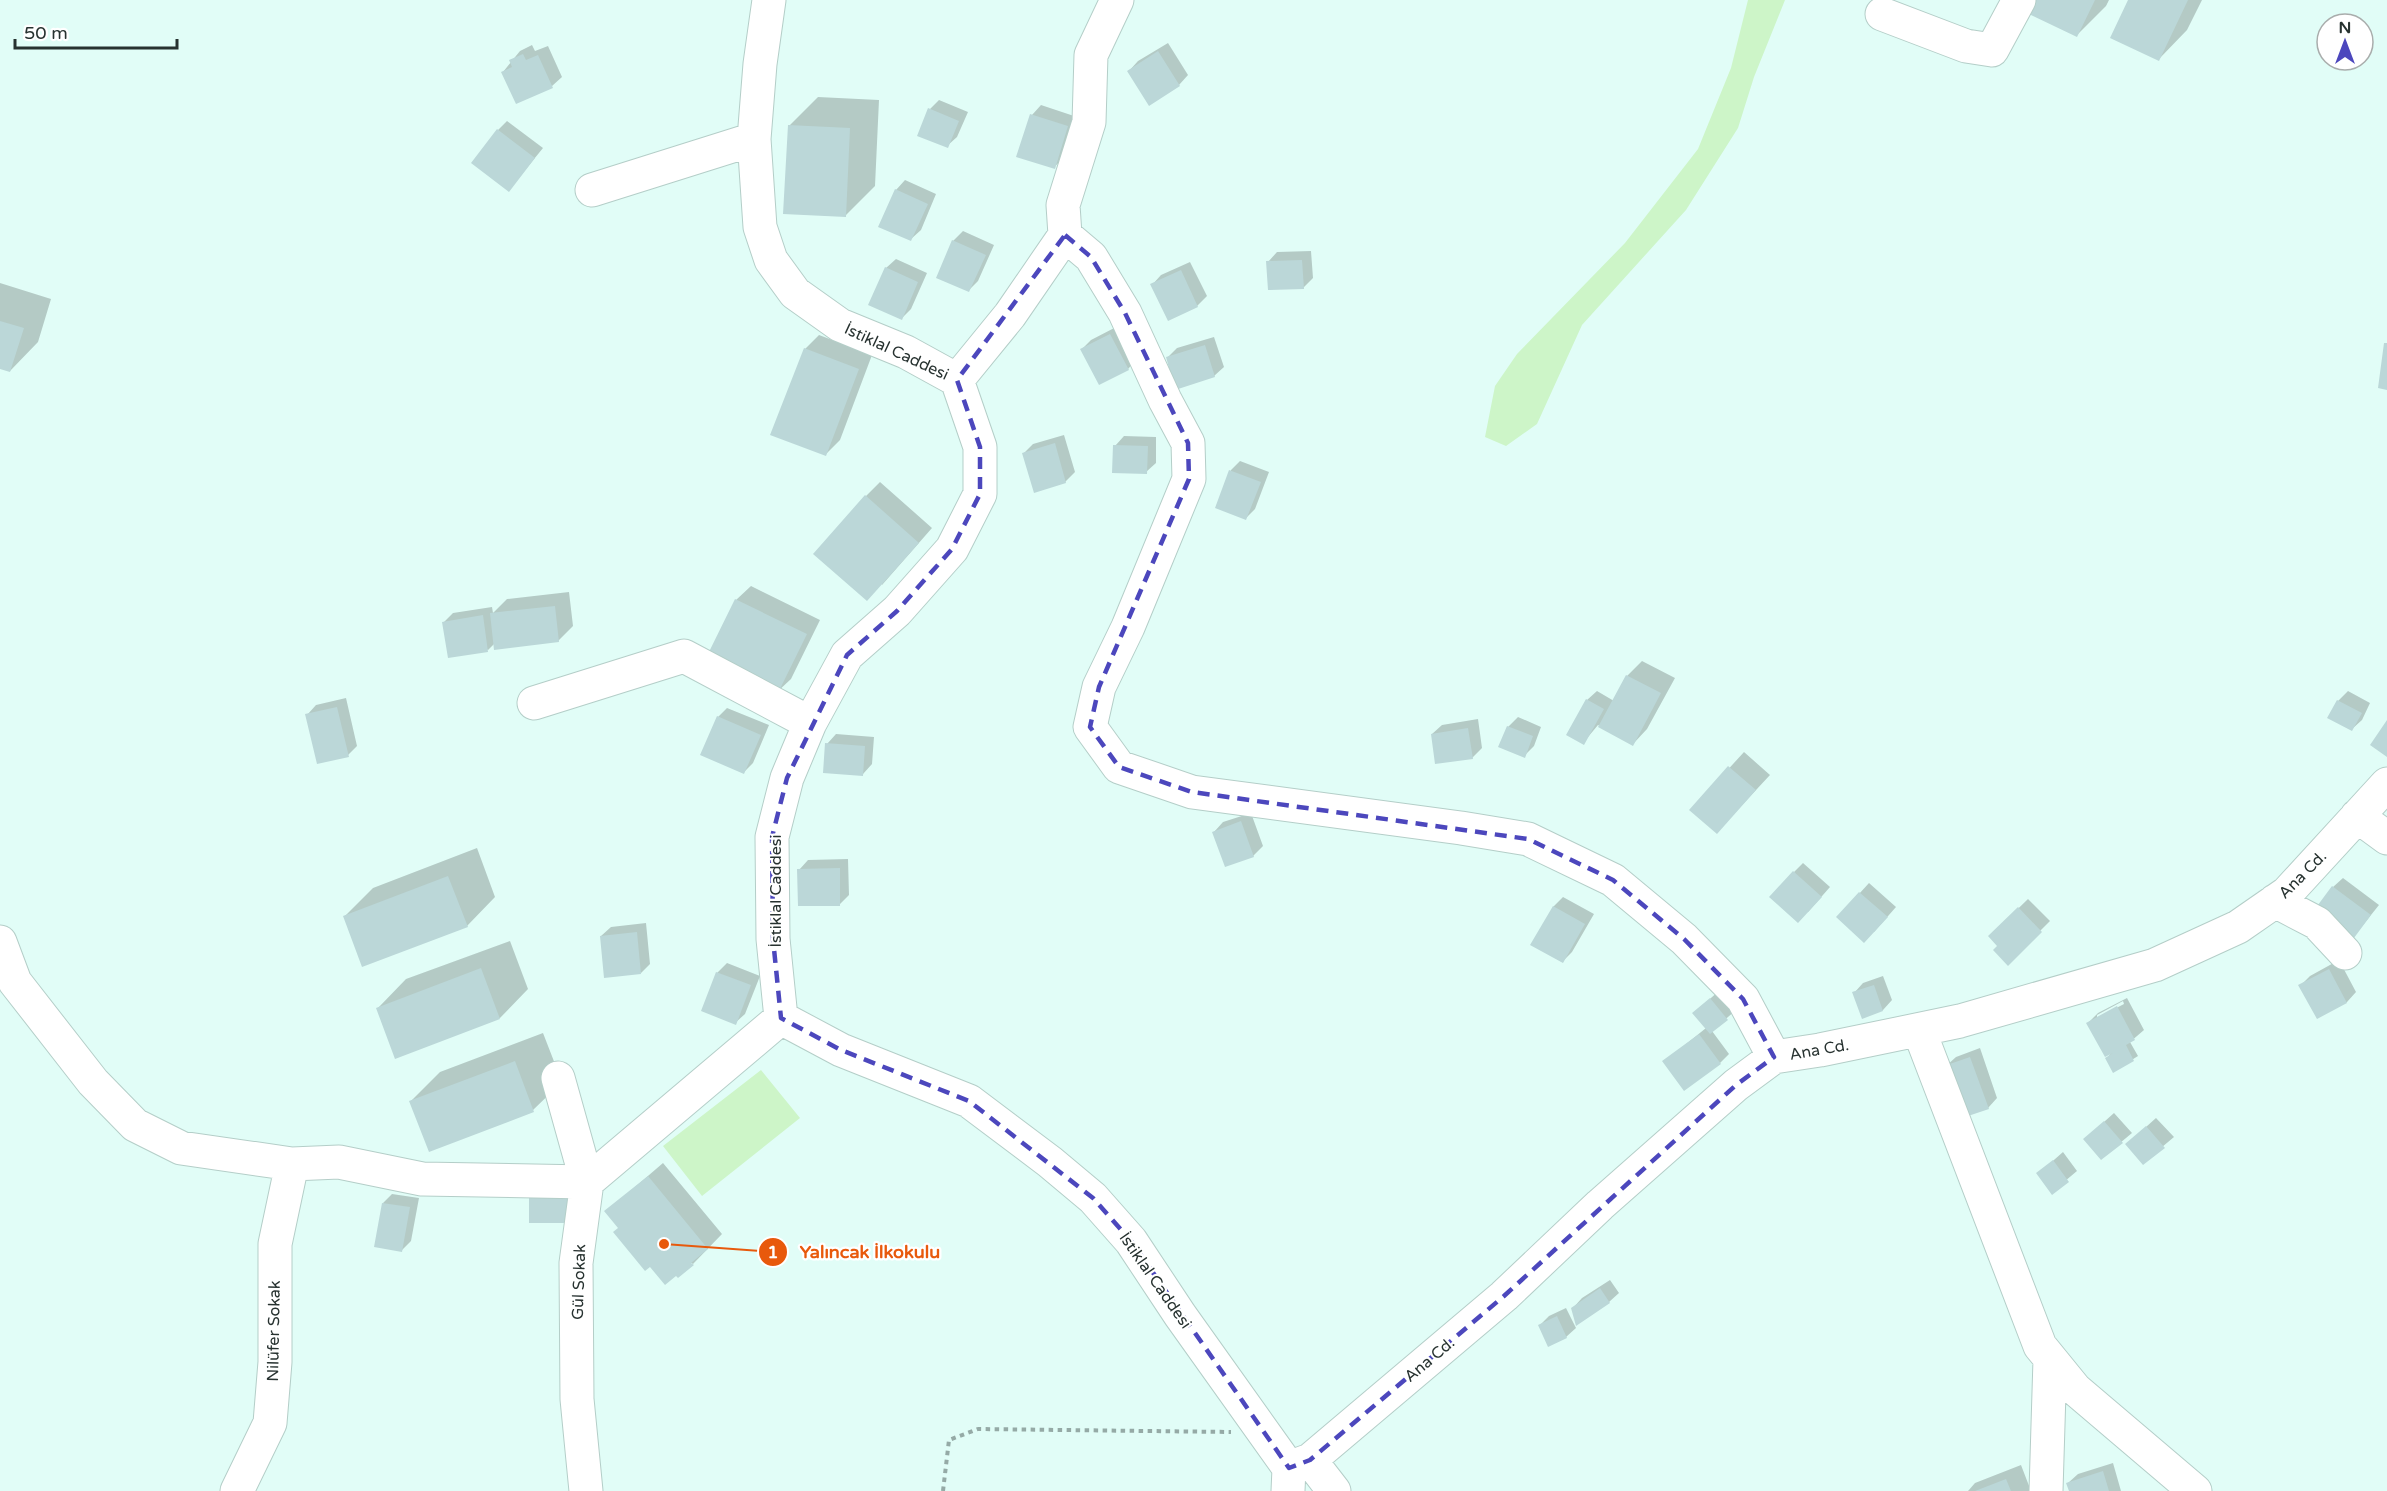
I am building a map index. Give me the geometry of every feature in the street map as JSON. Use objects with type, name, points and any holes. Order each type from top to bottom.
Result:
[{"type":"street","name":"İstiklal Caddesi","points":[[769,0],[760,64],[754,139],[760,227],[771,260],[795,293],[840,325],[906,352],[957,380],[980,447],[980,494],[952,549],[897,611],[847,655],[810,723],[787,778],[772,837],[773,939],[781,1018],[841,1050],[969,1101],[1050,1162],[1084,1191],[1131,1241],[1180,1315],[1296,1473],[1334,1491]]},
{"type":"street","points":[[957,380],[1010,315],[1065,235],[1063,205],[1089,122],[1091,55],[1117,0]]},
{"type":"street","points":[[1882,14],[1966,46],[1992,50],[2019,0]]},
{"type":"street","points":[[592,190],[754,139]]},
{"type":"street","points":[[1065,235],[1091,257],[1125,313],[1165,400],[1188,443],[1189,479],[1128,627],[1099,687],[1090,727],[1119,767],[1192,792],[1528,839],[1613,880],[1684,939],[1743,999],[1774,1057]]},
{"type":"street","points":[[534,703],[684,656],[810,723]]},
{"type":"street","name":"Ana Cd.","points":[[1296,1473],[1504,1296],[1600,1205],[1736,1085],[1774,1057],[1820,1050],[1960,1021],[2155,965],[2238,927],[2287,893],[2387,784]]},
{"type":"street","points":[[2357,816],[2387,838]]},
{"type":"street","points":[[2275,901],[2317,924],[2345,953]]},
{"type":"street","points":[[0,942],[8,994],[135,1125],[181,1148],[292,1164],[339,1162],[422,1179],[587,1182],[781,1018]]},
{"type":"street","points":[[1919,1030],[2040,1346],[2075,1389],[2195,1491]]},
{"type":"street","name":"Gül Sokak","points":[[558,1078],[587,1182],[576,1263],[577,1399],[586,1491]]},
{"type":"street","name":"Nilüfer Sokak","points":[[237,1491],[270,1423],[274,1362],[274,1244],[292,1164]]},
{"type":"street","points":[[2046,1491],[2050,1359]]},
{"type":"path","points":[[943,1491],[949,1440],[978,1430],[1265,1432]]},
{"type":"highlighted area","points":[[1065,235],[1091,257],[1125,313],[1188,443],[1189,479],[1099,687],[1090,727],[1119,767],[1192,792],[1528,839],[1613,880],[1684,939],[1743,999],[1774,1057],[1736,1085],[1504,1296],[1310,1460],[1289,1468],[1131,1241],[1093,1198],[969,1101],[841,1050],[781,1018],[773,939],[772,837],[787,778],[847,655],[897,611],[952,549],[980,494],[980,447],[957,380]]},
{"type":"green space","points":[[1748,0],[1785,0],[1754,77],[1738,128],[1686,210],[1582,325],[1537,424],[1506,446],[1485,437],[1495,386],[1517,354],[1625,243],[1698,149],[1731,68]]},
{"type":"green space","points":[[761,1070],[800,1118],[702,1196],[663,1146]]},
{"type":"building","points":[[2035,0],[2095,0],[2077,37],[2029,14]]},
{"type":"building","points":[[2128,0],[2188,0],[2159,61],[2110,38]]},
{"type":"building","points":[[1158,51],[1180,86],[1149,106],[1127,71]]},
{"type":"building","points":[[523,54],[526,60],[538,55],[553,88],[516,104],[501,72],[512,67],[509,60]]},
{"type":"building","points":[[928,108],[959,121],[948,148],[917,136]]},
{"type":"building","points":[[1030,114],[1068,126],[1055,169],[1016,157]]},
{"type":"building","points":[[788,125],[850,128],[846,217],[783,214]]},
{"type":"building","points":[[497,129],[535,158],[509,192],[471,163]]},
{"type":"building","points":[[895,189],[928,204],[911,241],[878,227]]},
{"type":"building","points":[[952,240],[986,255],[969,292],[936,278]]},
{"type":"building","points":[[1302,260],[1304,289],[1268,290],[1266,261]]},
{"type":"building","points":[[885,267],[918,282],[902,320],[868,305]]},
{"type":"building","points":[[1181,270],[1198,307],[1168,321],[1150,284]]},
{"type":"building","points":[[0,321],[24,328],[10,372],[0,369]]},
{"type":"building","points":[[1110,334],[1129,370],[1099,385],[1080,349]]},
{"type":"building","points":[[2384,343],[2387,343],[2387,390],[2378,388]]},
{"type":"building","points":[[1205,345],[1215,377],[1175,390],[1166,357]]},
{"type":"building","points":[[804,348],[859,369],[826,456],[770,435]]},
{"type":"building","points":[[1055,443],[1066,483],[1034,493],[1022,453]]},
{"type":"building","points":[[1113,445],[1148,446],[1147,474],[1112,473]]},
{"type":"building","points":[[1229,470],[1261,482],[1246,520],[1215,508]]},
{"type":"building","points":[[865,495],[919,543],[867,601],[813,554]]},
{"type":"building","points":[[735,599],[807,634],[777,695],[705,660]]},
{"type":"building","points":[[555,606],[559,642],[494,650],[490,613]]},
{"type":"building","points":[[483,615],[488,652],[448,658],[442,622]]},
{"type":"building","points":[[1626,675],[1661,693],[1633,746],[1598,727]]},
{"type":"building","points":[[1586,699],[1604,709],[1584,745],[1566,735]]},
{"type":"building","points":[[2337,700],[2362,713],[2352,731],[2327,718]]},
{"type":"building","points":[[337,707],[349,757],[317,764],[305,714]]},
{"type":"building","points":[[717,716],[761,735],[744,774],[700,755]]},
{"type":"building","points":[[2387,720],[2387,757],[2370,745]]},
{"type":"building","points":[[1507,726],[1533,736],[1525,758],[1498,747]]},
{"type":"building","points":[[1468,728],[1473,759],[1435,764],[1431,734]]},
{"type":"building","points":[[825,743],[865,746],[863,776],[823,773]]},
{"type":"building","points":[[1728,766],[1756,790],[1717,834],[1689,810]]},
{"type":"building","points":[[1241,821],[1254,857],[1225,867],[1212,832]]},
{"type":"building","points":[[840,868],[840,906],[798,906],[797,869]]},
{"type":"building","points":[[1793,871],[1822,897],[1798,923],[1769,897]]},
{"type":"building","points":[[448,876],[468,927],[362,967],[343,916]]},
{"type":"building","points":[[2332,886],[2371,915],[2351,942],[2312,913]]},
{"type":"building","points":[[1859,892],[1888,917],[1864,943],[1836,917]]},
{"type":"building","points":[[1553,906],[1585,924],[1563,963],[1530,945]]},
{"type":"building","points":[[2018,907],[2042,932],[2008,966],[1993,950],[1997,946],[1988,936]]},
{"type":"building","points":[[637,932],[641,974],[604,978],[600,936]]},
{"type":"building","points":[[481,968],[500,1019],[395,1059],[376,1008]]},
{"type":"building","points":[[2329,969],[2347,1003],[2317,1019],[2298,985]]},
{"type":"building","points":[[716,972],[751,985],[736,1025],[701,1011]]},
{"type":"building","points":[[1874,985],[1883,1011],[1862,1019],[1852,992]]},
{"type":"building","points":[[1710,998],[1728,1020],[1710,1034],[1692,1013]]},
{"type":"building","points":[[2117,1006],[2135,1040],[2126,1045],[2134,1061],[2113,1073],[2105,1058],[2113,1053],[2105,1057],[2086,1023]]},
{"type":"building","points":[[1699,1034],[1721,1064],[1684,1091],[1662,1061]]},
{"type":"building","points":[[1970,1057],[1989,1109],[1962,1118],[1944,1066]]},
{"type":"building","points":[[515,1061],[534,1112],[429,1152],[409,1101]]},
{"type":"building","points":[[2104,1121],[2123,1143],[2101,1160],[2083,1139]]},
{"type":"building","points":[[2146,1126],[2165,1148],[2143,1165],[2125,1144]]},
{"type":"building","points":[[2053,1160],[2069,1182],[2052,1195],[2036,1173]]},
{"type":"building","points":[[648,1176],[708,1249],[691,1263],[694,1265],[665,1285],[650,1267],[645,1271],[613,1232],[618,1228],[604,1211]]},
{"type":"building","points":[[572,1195],[573,1223],[529,1223],[529,1196]]},
{"type":"building","points":[[382,1203],[410,1207],[402,1252],[374,1247]]},
{"type":"building","points":[[1600,1288],[1610,1303],[1576,1326],[1571,1308]]},
{"type":"building","points":[[1557,1316],[1567,1338],[1548,1347],[1538,1325]]},
{"type":"building","points":[[2103,1471],[2109,1491],[2069,1491],[2066,1483]]},
{"type":"building","points":[[2006,1479],[2011,1491],[1975,1491]]},
{"type":"place","name":"Yalıncak İlkokulu","points":[[664,1244]]}]
